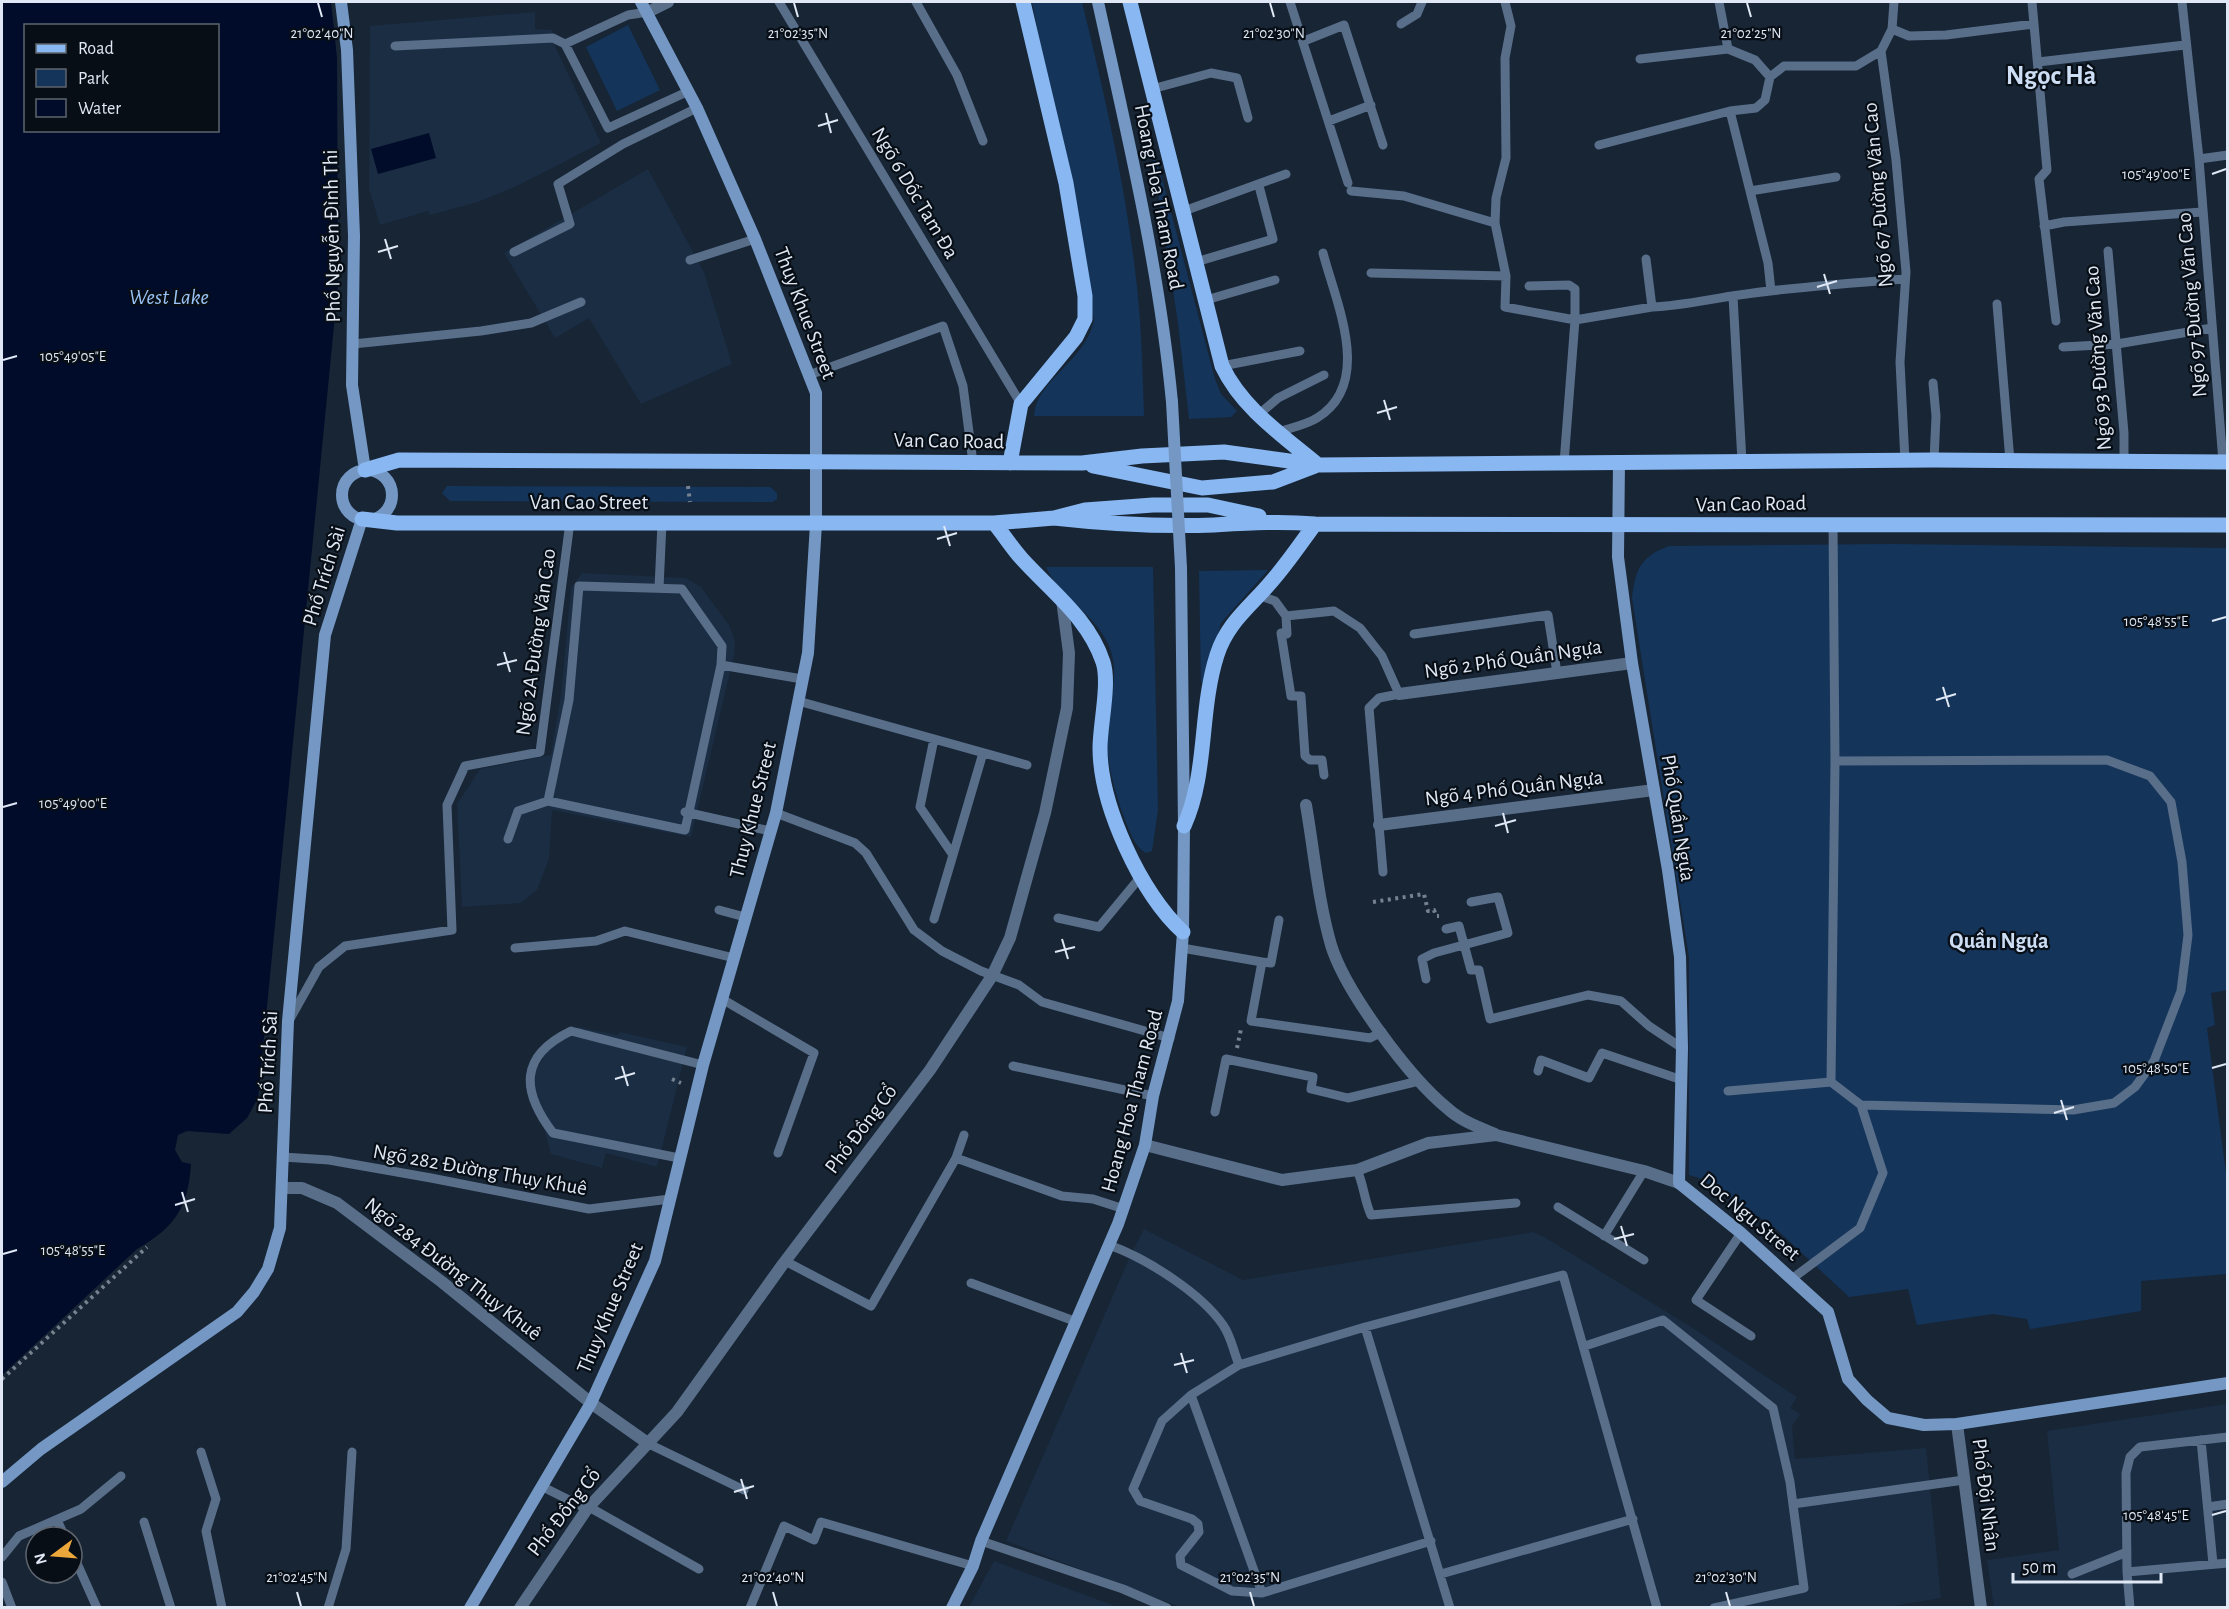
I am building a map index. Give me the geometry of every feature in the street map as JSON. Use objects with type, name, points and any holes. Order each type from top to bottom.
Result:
[{"type":"main road","name":"Phố Nguyễn Đình Thi","points":[[341,2],[347,50],[354,212],[352,385],[365,470]]},
{"type":"main road","points":[[1010,463],[1021,404],[1076,338],[1085,319],[1085,297],[1066,183],[1023,2]]},
{"type":"main road","name":"Hoang Hoa Tham Road","points":[[952,1608],[974,1566],[981,1541],[1124,1209],[1145,1145],[1153,1096],[1178,1001],[1183,932],[1184,826],[1181,568],[1172,402],[1167,345],[1147,228],[1098,2]]},
{"type":"main road","points":[[1130,2],[1222,366],[1233,388],[1258,415],[1318,465]]},
{"type":"main road","name":"Thuy Khue Street","points":[[470,1608],[591,1403],[655,1261],[703,1065],[776,813],[808,653],[816,524],[816,393],[755,238],[689,91],[644,7]]},
{"type":"main road","name":"Van Cao Road","points":[[816,462],[1082,464],[1142,456],[1224,452],[1318,465],[1934,460],[2225,462]]},
{"type":"main road","name":"Van Cao Street","points":[[365,470],[399,460],[816,462]]},
{"type":"main road","name":"Phố Quần Ngựa","points":[[1618,462],[1620,525],[1618,558],[1632,663],[1680,957],[1682,1080],[1679,1183]]},
{"type":"main road","name":"Van Cao Road","points":[[1082,464],[1202,488],[1273,482],[1318,465]]},
{"type":"main road","points":[[365,470],[382,474],[387,480],[392,496],[386,512],[379,517],[362,519],[349,512],[344,505],[343,489],[351,476],[365,470]]},
{"type":"main road","name":"Van Cao Road","points":[[816,524],[994,523],[1054,518],[1120,525],[1215,525],[1275,520],[1315,524],[2228,525]]},
{"type":"main road","name":"Van Cao Street","points":[[362,519],[397,523],[816,524]]},
{"type":"main road","name":"Phố Trích Sài","points":[[2,1482],[41,1449],[237,1312],[254,1292],[275,1249],[282,1188],[288,1021],[325,635],[362,519]]},
{"type":"main road","points":[[994,523],[1021,558],[1090,631],[1104,664],[1100,752],[1104,780],[1122,837],[1142,876],[1167,918],[1183,932]]},
{"type":"main road","points":[[1184,826],[1193,805],[1209,686],[1217,654],[1228,628],[1258,595],[1315,524]]},
{"type":"main road","name":"Doc Ngu Street","points":[[1679,1183],[1793,1278],[1828,1312],[1848,1378],[1867,1400],[1888,1418],[1924,1425],[1957,1424],[2228,1383]]},
{"type":"street","points":[[644,7],[668,2]]},
{"type":"street","name":"Phố Đồng Cổ","points":[[520,1608],[588,1508],[677,1412],[785,1262],[930,1070],[992,976],[1010,938],[1042,824],[1067,708],[1069,653],[1062,600]]},
{"type":"street","name":"Ngõ 2 Phố Quần Ngựa","points":[[1399,694],[1632,663]]},
{"type":"street","name":"Ngõ 4 Phố Quần Ngựa","points":[[1379,825],[1654,790]]},
{"type":"street","points":[[1306,805],[1323,910],[1332,946],[1344,977],[1419,1081],[1465,1122],[1496,1135]]},
{"type":"street","name":"Doc Ngu Street","points":[[1145,1145],[1282,1180],[1358,1170],[1428,1143],[1496,1135],[1644,1171],[1679,1183]]},
{"type":"street","name":"Ngõ 284 Đường Thụy Khuê","points":[[282,1188],[302,1188],[337,1203],[442,1282],[591,1403],[649,1444]]},
{"type":"street","name":"Phố Đội Nhân","points":[[1957,1424],[1981,1608]]},
{"type":"lane","name":"Ngõ 6 Dốc Tam Đa","points":[[779,2],[1021,404]]},
{"type":"lane","points":[[916,2],[957,75],[983,141]]},
{"type":"lane","points":[[1290,2],[1349,187],[1404,196],[1495,223]]},
{"type":"lane","points":[[1401,24],[1417,14],[1422,2]]},
{"type":"lane","points":[[1505,2],[1510,26],[1505,58],[1506,158],[1496,198],[1495,223],[1506,276],[1506,307],[1575,320],[1771,291],[1905,279]]},
{"type":"lane","points":[[1719,2],[1728,49]]},
{"type":"lane","points":[[1599,145],[1762,104],[1770,77],[1784,66],[1856,66],[1881,51],[1892,29],[1894,2]]},
{"type":"lane","points":[[2032,2],[2047,170],[2039,179],[2056,321]]},
{"type":"lane","name":"Ngõ 97 Đường Văn Cao","points":[[2182,2],[2199,159],[2225,462]]},
{"type":"lane","points":[[565,44],[644,7]]},
{"type":"lane","points":[[1892,29],[1909,36],[1928,36],[2034,24]]},
{"type":"lane","points":[[1304,41],[1344,26],[1383,145]]},
{"type":"lane","points":[[394,46],[553,38],[565,44],[608,128],[689,91]]},
{"type":"lane","points":[[2038,62],[2185,45]]},
{"type":"lane","points":[[1640,59],[1728,49],[1755,60],[1770,77]]},
{"type":"lane","name":"Ngõ 67 Đường Văn Cao","points":[[1881,51],[1896,160],[1905,279],[1900,362],[1905,461]]},
{"type":"lane","points":[[1152,89],[1211,73],[1237,78],[1248,118]]},
{"type":"lane","points":[[1329,121],[1371,105]]},
{"type":"lane","points":[[514,252],[570,224],[558,184],[622,144],[697,108]]},
{"type":"lane","points":[[1730,111],[1768,263],[1771,291]]},
{"type":"lane","points":[[2199,159],[2228,155]]},
{"type":"lane","points":[[1184,211],[1259,186],[1286,174]]},
{"type":"lane","points":[[1750,191],[1836,177]]},
{"type":"lane","points":[[1196,262],[1273,239],[1259,186]]},
{"type":"lane","points":[[2044,226],[2064,222],[2202,212]]},
{"type":"lane","points":[[690,260],[755,238]]},
{"type":"lane","name":"Ngõ 93 Đường Văn Cao","points":[[2108,251],[2117,344],[2124,462]]},
{"type":"lane","points":[[1278,432],[1317,418],[1343,393],[1348,372],[1348,345],[1323,253]]},
{"type":"lane","points":[[1646,259],[1652,307]]},
{"type":"lane","points":[[1371,273],[1506,276]]},
{"type":"lane","points":[[1206,300],[1275,280]]},
{"type":"lane","points":[[1529,286],[1569,285],[1575,289],[1575,320],[1564,463]]},
{"type":"lane","points":[[1733,296],[1742,462]]},
{"type":"lane","points":[[353,344],[521,324],[581,302]]},
{"type":"lane","points":[[1997,304],[2010,461]]},
{"type":"lane","points":[[809,375],[943,326],[963,386],[973,462]]},
{"type":"lane","points":[[2063,347],[2117,344],[2212,328]]},
{"type":"lane","points":[[1222,366],[1300,351]]},
{"type":"lane","points":[[1258,415],[1278,398],[1324,375]]},
{"type":"lane","points":[[1933,383],[1936,416],[1934,460]]},
{"type":"lane","name":"Ngõ 2A Đường Văn Cao","points":[[288,1021],[319,967],[345,946],[452,930],[447,805],[465,766],[540,752],[570,522]]},
{"type":"lane","points":[[658,588],[662,523]]},
{"type":"lane","points":[[1831,1082],[1835,761],[1833,523]]},
{"type":"lane","points":[[508,839],[518,811],[548,801],[685,830],[686,812],[721,665],[722,646],[682,589],[579,586],[569,700],[548,801]]},
{"type":"lane","points":[[1258,595],[1275,601],[1286,616],[1287,634],[1281,633],[1291,696],[1301,696],[1305,756],[1310,760],[1322,760],[1324,776]]},
{"type":"lane","points":[[1286,616],[1334,611],[1360,627],[1382,656],[1399,694],[1379,698],[1368,708],[1383,872]]},
{"type":"lane","points":[[1414,634],[1548,615],[1557,673]]},
{"type":"lane","points":[[721,665],[802,679]]},
{"type":"lane","points":[[798,701],[1027,765]]},
{"type":"lane","points":[[934,739],[920,807],[953,855]]},
{"type":"lane","points":[[934,919],[983,753]]},
{"type":"lane","points":[[1835,761],[2107,760],[2150,776],[2171,802],[2182,862],[2187,935],[2181,991],[2154,1061],[2128,1092],[2114,1103],[2073,1110],[1862,1106]]},
{"type":"lane","points":[[686,812],[770,831]]},
{"type":"lane","points":[[776,813],[855,843],[866,854],[914,930],[942,951],[992,976],[1019,984],[1042,1002],[1170,1038]]},
{"type":"lane","points":[[1058,918],[1099,927],[1142,876]]},
{"type":"lane","points":[[1426,979],[1422,959],[1508,933],[1498,897],[1471,902]]},
{"type":"lane","points":[[719,910],[745,917]]},
{"type":"lane","points":[[1182,948],[1271,963],[1279,920]]},
{"type":"lane","points":[[1446,929],[1459,926],[1471,970],[1479,970],[1490,1019],[1588,995],[1621,1001],[1649,1026],[1682,1048]]},
{"type":"lane","points":[[515,948],[596,941],[625,930],[734,958]]},
{"type":"lane","points":[[1262,962],[1251,1021],[1370,1038],[1382,1032]]},
{"type":"lane","points":[[722,999],[814,1053],[778,1153]]},
{"type":"lane","points":[[680,1158],[553,1133],[537,1111],[530,1094],[530,1074],[543,1051],[553,1040],[571,1031],[703,1065]]},
{"type":"lane","points":[[1538,1071],[1541,1060],[1589,1078],[1602,1053],[1682,1080]]},
{"type":"lane","points":[[1215,1112],[1226,1059],[1313,1077],[1311,1089],[1348,1098],[1419,1081]]},
{"type":"lane","points":[[1013,1066],[1153,1096]]},
{"type":"lane","points":[[1728,1091],[1831,1082],[1862,1106],[1883,1173],[1860,1228],[1793,1278]]},
{"type":"lane","points":[[785,1262],[871,1306],[956,1158],[964,1135]]},
{"type":"lane","name":"Ngõ 282 Đường Thụy Khuê","points":[[283,1157],[329,1160],[589,1209],[670,1199]]},
{"type":"lane","points":[[956,1158],[1062,1196],[1093,1199],[1124,1209]]},
{"type":"lane","points":[[1358,1170],[1363,1181],[1365,1201],[1371,1215],[1516,1203]]},
{"type":"lane","points":[[1604,1236],[1644,1171]]},
{"type":"lane","points":[[1558,1207],[1644,1260]]},
{"type":"lane","points":[[1741,1233],[1696,1300],[1751,1336]]},
{"type":"lane","points":[[1109,1245],[1131,1252],[1198,1298],[1224,1326],[1239,1365]]},
{"type":"lane","points":[[1431,1541],[1262,1593],[1232,1592],[1181,1565],[1179,1556],[1199,1532],[1198,1524],[1192,1519],[1153,1506],[1135,1496],[1133,1489],[1137,1475],[1162,1421],[1191,1395],[1239,1365],[1365,1328],[1563,1275],[1585,1346],[1657,1608]]},
{"type":"lane","points":[[971,1283],[1077,1322]]},
{"type":"lane","points":[[1585,1346],[1663,1320],[1773,1408],[1793,1504],[1804,1588],[1714,1608]]},
{"type":"lane","points":[[1365,1328],[1450,1608]]},
{"type":"lane","points":[[1191,1395],[1262,1593]]},
{"type":"lane","points":[[2130,1608],[2127,1572],[2126,1473],[2130,1457],[2140,1447],[2228,1437]]},
{"type":"lane","points":[[2201,1440],[2213,1564]]},
{"type":"lane","points":[[649,1444],[744,1490]]},
{"type":"lane","points":[[201,1452],[216,1499],[206,1531],[222,1608]]},
{"type":"lane","points":[[328,1608],[346,1549],[352,1452]]},
{"type":"lane","points":[[2,1557],[19,1536],[81,1509],[121,1476]]},
{"type":"lane","points":[[1793,1504],[1964,1480]]},
{"type":"lane","points":[[542,1486],[588,1508],[699,1569]]},
{"type":"lane","points":[[2208,1507],[2228,1504]]},
{"type":"lane","points":[[1441,1574],[1633,1519]]},
{"type":"lane","points":[[57,1520],[59,1525]]},
{"type":"lane","points":[[144,1522],[171,1608]]},
{"type":"lane","points":[[750,1608],[784,1526],[814,1540],[821,1522],[974,1566]]},
{"type":"lane","points":[[981,1541],[1123,1589],[1167,1608]]},
{"type":"lane","points":[[2072,1574],[2127,1552]]},
{"type":"lane","points":[[2127,1572],[2228,1563]]},
{"type":"lane","points":[[84,1579],[97,1608]]},
{"type":"lane","points":[[2,1582],[12,1608]]},
{"type":"path","points":[[688,486],[690,502]]},
{"type":"path","points":[[1372,902],[1424,894],[1428,911],[1434,910],[1436,916],[1443,915],[1446,929]]},
{"type":"path","points":[[1234,1060],[1241,1028],[1251,1021]]},
{"type":"path","points":[[672,1079],[681,1083]]},
{"type":"path","points":[[2,1378],[128,1262],[147,1248]]},
{"type":"shaded area","points":[[535,12],[535,29],[552,30],[554,44],[601,143],[515,187],[478,202],[430,215],[428,211],[380,225],[369,189],[370,26]]},
{"type":"shaded area","points":[[648,169],[704,272],[732,364],[641,404],[589,318],[555,338],[504,253]]},
{"type":"shaded area","points":[[582,573],[686,578],[701,587],[729,625],[735,641],[734,655],[691,837],[552,810],[549,859],[537,890],[521,903],[462,907],[457,804],[480,769],[551,755],[561,694],[571,588]]},
{"type":"shaded area","points":[[578,1027],[617,1035],[620,1032],[687,1047],[657,1167],[606,1153],[602,1168],[551,1154],[531,1079],[549,1048]]},
{"type":"shaded area","points":[[1144,1229],[1243,1280],[1533,1232],[1546,1238],[1688,1325],[1797,1397],[1790,1408],[1800,1414],[1792,1426],[1795,1459],[1926,1448],[1941,1598],[1881,1608],[1180,1607],[1006,1541]]},
{"type":"shaded area","points":[[2227,1404],[2227,1607],[1994,1607],[1987,1560],[2059,1550],[2047,1431]]},
{"type":"shaded area","points":[[994,1561],[1118,1607],[969,1607]]},
{"type":"green space","points":[[1032,2],[1082,2],[1109,119],[1131,240],[1140,320],[1144,416],[1034,416],[1043,392],[1080,349],[1094,321]]},
{"type":"green space","points":[[628,25],[660,90],[617,111],[586,47]]},
{"type":"green space","points":[[1150,141],[1215,379],[1221,394],[1237,411],[1231,417],[1189,419],[1178,323]]},
{"type":"green space","points":[[447,486],[770,487],[777,493],[777,499],[773,502],[450,501],[442,493]]},
{"type":"green space","points":[[1891,544],[2227,548],[2228,990],[2211,993],[2215,1025],[2207,1028],[2227,1181],[2227,1274],[2141,1281],[2141,1311],[2030,1329],[2027,1319],[1993,1314],[1917,1325],[1908,1289],[1849,1297],[1774,1227],[1699,1178],[1689,1175],[1689,957],[1632,598],[1635,579],[1646,559],[1669,546]]},
{"type":"green space","points":[[1046,567],[1153,567],[1158,810],[1152,851],[1146,853],[1138,847],[1114,787],[1107,742],[1114,675],[1111,651],[1096,625],[1063,592]]},
{"type":"green space","points":[[1268,570],[1221,623],[1207,675],[1201,683],[1199,571]]},
{"type":"water","name":"West Lake","points":[[2,2],[331,2],[337,58],[338,285],[258,1098],[247,1118],[229,1134],[187,1131],[178,1135],[175,1150],[182,1162],[191,1164],[187,1193],[177,1215],[170,1224],[137,1249],[2,1375]]},
{"type":"water","points":[[429,133],[436,158],[378,174],[371,149]]},
{"type":"district","name":"Ngọc Hà","points":[[2051,75]]},
{"type":"district","name":"Quần Ngựa","points":[[1999,941]]}]
